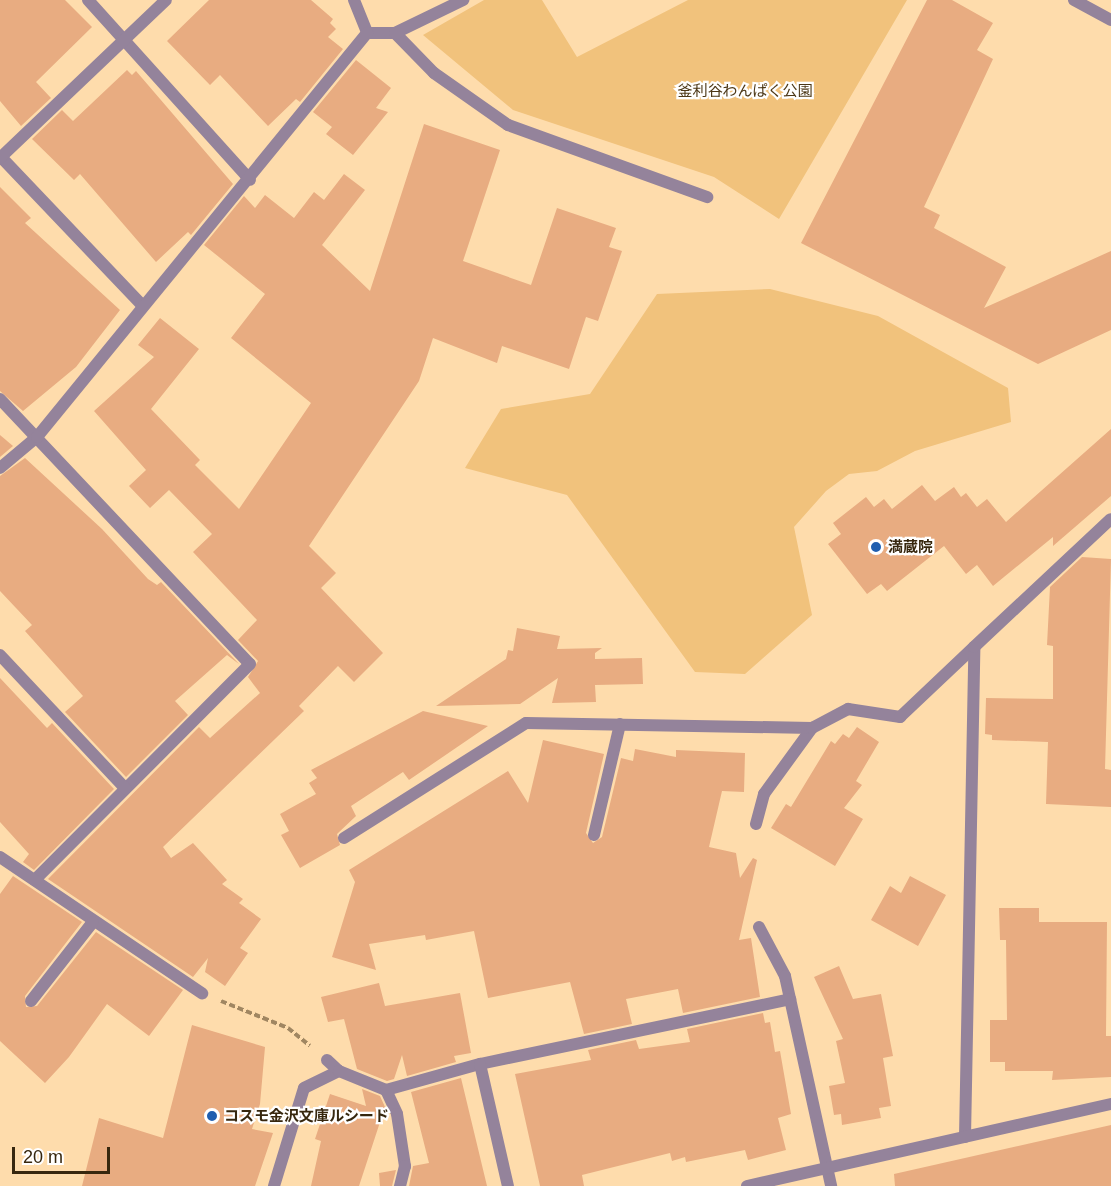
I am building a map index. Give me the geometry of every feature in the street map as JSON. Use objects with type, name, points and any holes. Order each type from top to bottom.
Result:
[{"type":"street","points":[[88,0],[250,180]]},
{"type":"street","points":[[143,306],[0,157],[126,41],[166,0]]},
{"type":"street","points":[[354,0],[367,33]]},
{"type":"street","points":[[367,33],[395,33],[463,0]]},
{"type":"street","points":[[1074,0],[1111,20]]},
{"type":"street","points":[[0,468],[37,437],[143,306],[250,180],[367,33]]},
{"type":"street","points":[[395,33],[434,73],[508,125],[707,197]]},
{"type":"street","points":[[0,399],[250,664],[35,880]]},
{"type":"street","points":[[756,824],[764,794],[812,728],[848,709],[900,717],[1111,519]]},
{"type":"street","points":[[965,1137],[974,647]]},
{"type":"street","points":[[0,655],[125,788]]},
{"type":"street","points":[[344,838],[526,723],[812,728]]},
{"type":"street","points":[[594,835],[620,724]]},
{"type":"street","points":[[0,856],[93,922],[202,993]]},
{"type":"street","points":[[31,1001],[93,922]]},
{"type":"street","points":[[759,927],[785,976],[831,1186]]},
{"type":"street","points":[[327,1060],[339,1071],[386,1090],[480,1064],[790,999]]},
{"type":"street","points":[[480,1064],[508,1186]]},
{"type":"street","points":[[274,1186],[304,1088],[339,1071]]},
{"type":"street","points":[[386,1090],[397,1114],[405,1166],[400,1186]]},
{"type":"street","points":[[747,1186],[1111,1104]]},
{"type":"path","points":[[202,993],[288,1028],[327,1060]]},
{"type":"green space","name":"釜利谷わんぱく公園","points":[[484,0],[542,0],[577,57],[688,0],[907,0],[779,219],[714,177],[513,110],[423,35]]},
{"type":"green space","points":[[770,289],[878,316],[1008,388],[1011,422],[915,451],[877,471],[849,474],[826,491],[794,527],[812,615],[745,674],[695,672],[567,495],[465,468],[501,409],[590,394],[657,294]]},
{"type":"building","points":[[0,0],[65,0],[92,27],[36,82],[51,98],[21,126],[0,101]]},
{"type":"building","points":[[209,0],[311,0],[333,19],[330,23],[336,29],[328,37],[343,49],[300,102],[296,99],[268,126],[220,75],[210,85],[167,41]]},
{"type":"building","points":[[927,0],[952,0],[993,23],[977,50],[993,59],[924,207],[940,215],[934,228],[1006,267],[984,308],[1111,251],[1111,330],[1038,364],[801,243]]},
{"type":"building","points":[[356,60],[391,88],[376,108],[388,112],[353,155],[326,134],[332,127],[313,112]]},
{"type":"building","points":[[127,70],[132,75],[136,71],[233,184],[191,235],[188,232],[156,262],[80,174],[74,180],[32,139],[62,110],[73,121]]},
{"type":"building","points":[[424,124],[500,150],[463,261],[531,285],[557,208],[616,228],[609,247],[622,251],[598,321],[586,317],[569,369],[502,346],[497,363],[433,338],[419,381],[309,546],[336,573],[321,588],[383,653],[354,682],[338,666],[299,706],[304,711],[163,847],[171,858],[193,843],[227,880],[222,884],[243,899],[239,903],[261,919],[240,948],[248,953],[225,986],[205,972],[208,958],[193,977],[48,879],[199,727],[210,738],[260,693],[248,677],[258,661],[238,640],[257,620],[193,552],[212,534],[169,490],[150,508],[129,486],[146,470],[94,411],[154,357],[138,345],[160,318],[199,349],[151,409],[200,460],[195,465],[239,509],[311,403],[231,338],[265,294],[204,245],[244,196],[255,208],[265,195],[294,218],[314,192],[324,200],[344,174],[365,190],[322,245],[370,291]]},
{"type":"building","points":[[0,187],[31,218],[25,223],[120,310],[76,367],[23,411],[0,391]]},
{"type":"building","points":[[1111,429],[1111,496],[1053,546],[1053,537],[993,586],[977,565],[966,574],[944,546],[887,591],[881,584],[867,594],[828,544],[841,534],[833,523],[866,497],[874,507],[884,499],[892,509],[922,485],[935,501],[954,487],[961,497],[966,493],[977,507],[987,499],[1006,522]]},
{"type":"building","points":[[0,435],[13,446],[0,457]]},
{"type":"building","points":[[25,458],[102,529],[148,579],[157,585],[161,582],[239,664],[227,655],[175,701],[188,715],[126,777],[65,712],[83,696],[25,631],[32,625],[0,591],[0,476]]},
{"type":"building","points":[[1082,557],[1111,559],[1105,769],[1111,770],[1111,807],[1046,804],[1048,742],[992,740],[992,735],[985,734],[986,698],[1053,699],[1053,646],[1047,645],[1050,587]]},
{"type":"building","points":[[517,628],[560,636],[557,649],[602,648],[595,653],[595,659],[642,658],[643,684],[595,685],[596,702],[552,703],[558,678],[520,704],[436,706],[506,659],[508,650],[513,651]]},
{"type":"building","points":[[0,678],[47,728],[52,723],[114,789],[34,870],[23,862],[29,854],[0,822]]},
{"type":"building","points":[[423,711],[488,726],[409,780],[403,772],[351,806],[356,816],[337,834],[340,845],[300,868],[281,835],[289,831],[280,814],[316,794],[309,783],[317,778],[311,770]]},
{"type":"building","points":[[857,727],[879,742],[856,781],[862,785],[844,808],[863,819],[835,866],[771,828],[786,804],[791,807],[831,741],[835,744],[843,734],[849,738]]},
{"type":"building","points":[[543,740],[604,754],[586,833],[593,843],[602,837],[621,758],[633,761],[635,749],[676,757],[676,750],[745,753],[744,792],[722,791],[709,847],[736,853],[740,878],[753,858],[757,860],[739,940],[751,938],[760,997],[683,1013],[678,989],[626,999],[632,1024],[584,1034],[570,982],[488,998],[474,931],[426,940],[425,935],[369,944],[376,970],[332,957],[355,882],[349,870],[508,771],[528,803]]},
{"type":"building","points":[[13,876],[82,922],[25,996],[26,1007],[37,1006],[96,932],[183,990],[149,1036],[107,1004],[69,1057],[45,1083],[0,1041],[0,894]]},
{"type":"building","points":[[910,876],[946,895],[918,946],[871,920],[890,886],[901,893]]},
{"type":"building","points":[[999,908],[1039,908],[1039,922],[1107,922],[1106,1036],[1111,1036],[1111,1077],[1052,1080],[1053,1071],[1005,1071],[1005,1062],[990,1062],[990,1020],[1007,1020],[1006,940],[1000,940]]},
{"type":"building","points":[[839,966],[853,999],[881,994],[893,1056],[883,1058],[891,1106],[879,1108],[881,1118],[842,1125],[841,1114],[834,1115],[829,1086],[845,1083],[836,1041],[843,1039],[814,977]]},
{"type":"building","points":[[379,983],[385,1006],[460,993],[471,1053],[454,1056],[456,1062],[407,1076],[402,1055],[394,1079],[387,1081],[357,1069],[344,1019],[328,1022],[321,997]]},
{"type":"building","points":[[763,1013],[765,1023],[770,1022],[775,1052],[780,1051],[791,1114],[778,1118],[786,1150],[748,1160],[745,1150],[686,1162],[685,1157],[672,1161],[670,1153],[582,1175],[584,1186],[540,1186],[515,1074],[591,1060],[588,1050],[636,1040],[639,1049],[690,1042],[687,1029]]},
{"type":"building","name":"コスモ金沢文庫ルシード","points":[[192,1025],[265,1047],[260,1104],[252,1129],[273,1133],[255,1186],[82,1186],[99,1118],[163,1138]]},
{"type":"building","points":[[461,1078],[487,1186],[409,1186],[413,1166],[429,1163],[411,1092]]},
{"type":"building","points":[[362,1089],[380,1096],[385,1107],[359,1186],[311,1186],[321,1141],[315,1139],[330,1094],[366,1106]]},
{"type":"building","points":[[1111,1125],[1111,1186],[895,1186],[894,1174]]},
{"type":"building","points":[[396,1170],[392,1186],[380,1186],[379,1173]]},
{"type":"place","name":"満蔵院","points":[[876,547]]},
{"type":"place","name":"コスモ金沢文庫ルシード","points":[[212,1116]]}]
